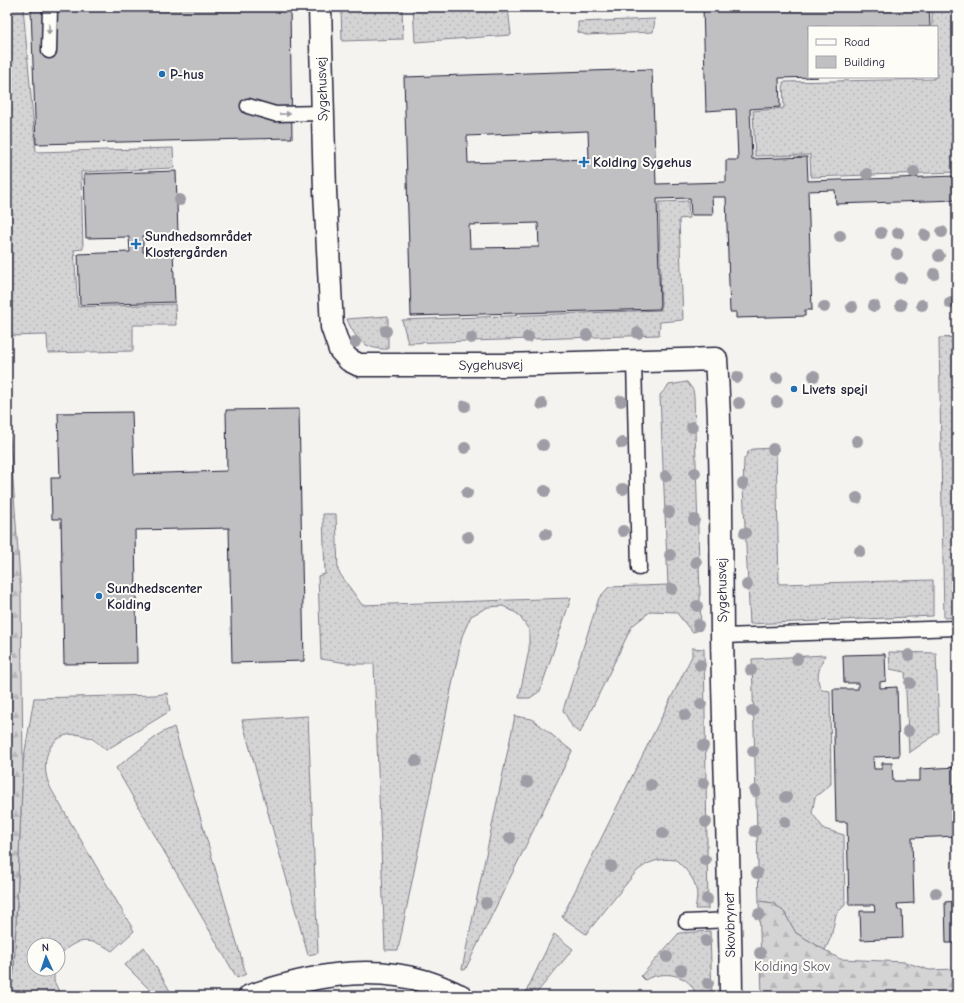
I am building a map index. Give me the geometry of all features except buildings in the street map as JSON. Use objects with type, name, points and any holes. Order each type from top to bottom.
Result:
[{"type":"street","name":"Sygehusvej","points":[[320,7],[322,113],[332,327],[336,342],[349,360],[365,366],[716,359],[720,425],[722,636],[730,854]]},
{"type":"street","name":"Skovbrynet","points":[[730,854],[732,996]]},
{"type":"street","points":[[250,996],[315,977],[353,972],[392,974],[427,982],[461,996]]},
{"type":"lane","points":[[49,51],[50,7]]},
{"type":"lane","points":[[248,106],[275,114],[322,113]]},
{"type":"lane","points":[[634,361],[639,568]]},
{"type":"lane","name":"Sygehusvej","points":[[722,636],[957,628]]},
{"type":"lane","points":[[686,922],[730,920]]},
{"type":"green space","points":[[23,7],[36,152],[173,148],[174,168],[81,172],[83,249],[74,250],[78,307],[175,304],[176,325],[133,325],[133,351],[48,353],[47,335],[7,336],[7,8]]},
{"type":"green space","points":[[341,7],[402,7],[403,39],[342,41]]},
{"type":"green space","points":[[413,7],[508,7],[511,35],[415,42]]},
{"type":"green space","points":[[932,7],[957,7],[957,172],[811,177],[810,155],[755,156],[753,111],[784,108],[783,82],[938,78],[938,26],[932,26]]},
{"type":"green space","points":[[655,19],[653,32],[586,35],[578,32],[578,22]]},
{"type":"green space","points":[[688,201],[689,218],[679,219],[683,320],[660,322],[659,335],[408,343],[402,320],[661,310],[659,202]]},
{"type":"green space","points":[[388,316],[388,349],[373,348],[362,342],[357,338],[347,319]]},
{"type":"green space","points":[[957,337],[957,617],[944,618],[939,338]]},
{"type":"green space","points":[[687,382],[693,390],[694,396],[701,630],[692,632],[676,612],[651,611],[632,626],[580,733],[573,728],[563,710],[599,598],[609,587],[668,585],[660,395],[669,385]]},
{"type":"green space","points":[[7,396],[21,594],[23,763],[14,970],[9,996],[7,996]]},
{"type":"green space","points":[[776,448],[779,584],[933,580],[933,616],[750,624],[743,487],[744,459],[749,451],[753,449]]},
{"type":"green space","points":[[323,514],[336,514],[338,571],[362,605],[571,598],[540,691],[530,698],[519,698],[529,650],[529,630],[518,614],[503,606],[488,607],[471,616],[462,636],[398,950],[385,950],[374,664],[354,664],[321,659],[318,576],[325,574]]},
{"type":"green space","points":[[692,648],[704,649],[708,909],[695,909],[697,901],[696,887],[691,876],[682,865],[676,860],[654,861],[635,873],[586,934],[562,917],[692,656]]},
{"type":"green space","points":[[889,652],[936,653],[939,732],[909,753],[905,672],[890,669]]},
{"type":"green space","points":[[825,655],[820,668],[818,681],[822,690],[830,691],[831,784],[815,797],[812,813],[824,829],[844,835],[845,905],[836,914],[831,937],[825,950],[796,933],[784,912],[773,903],[759,901],[752,659]]},
{"type":"green space","points":[[167,693],[170,711],[106,750],[91,738],[75,734],[65,736],[57,740],[50,747],[45,767],[51,789],[134,931],[112,951],[97,943],[83,941],[76,943],[66,949],[66,937],[26,937],[26,977],[54,977],[54,981],[61,996],[10,996],[14,970],[23,763],[34,698],[156,695]]},
{"type":"green space","points":[[308,716],[318,953],[308,955],[242,720]]},
{"type":"green space","points":[[515,716],[532,719],[572,751],[465,970],[462,969]]},
{"type":"green space","points":[[174,727],[246,974],[237,978],[116,768],[161,733]]},
{"type":"green space","name":"Kolding Skov","points":[[759,901],[773,903],[784,912],[796,933],[840,959],[905,962],[929,970],[957,969],[957,996],[762,996]]},
{"type":"green space","points":[[710,931],[712,996],[696,996],[693,988],[688,982],[675,976],[659,975],[645,980],[641,976],[679,933]]},
{"type":"green space","points":[[554,934],[573,949],[534,996],[524,996]]},
{"type":"green space","points":[[144,947],[173,996],[156,996],[125,965]]},
{"type":"place","name":"P-hus","points":[[162,74]]},
{"type":"place","name":"Kolding Sygehus","points":[[584,162]]},
{"type":"place","name":"Sundhedsområdet Klostergården","points":[[136,244]]},
{"type":"place","name":"Livets spejl","points":[[794,389]]},
{"type":"place","name":"Sundhedscenter Kolding","points":[[99,596]]}]
